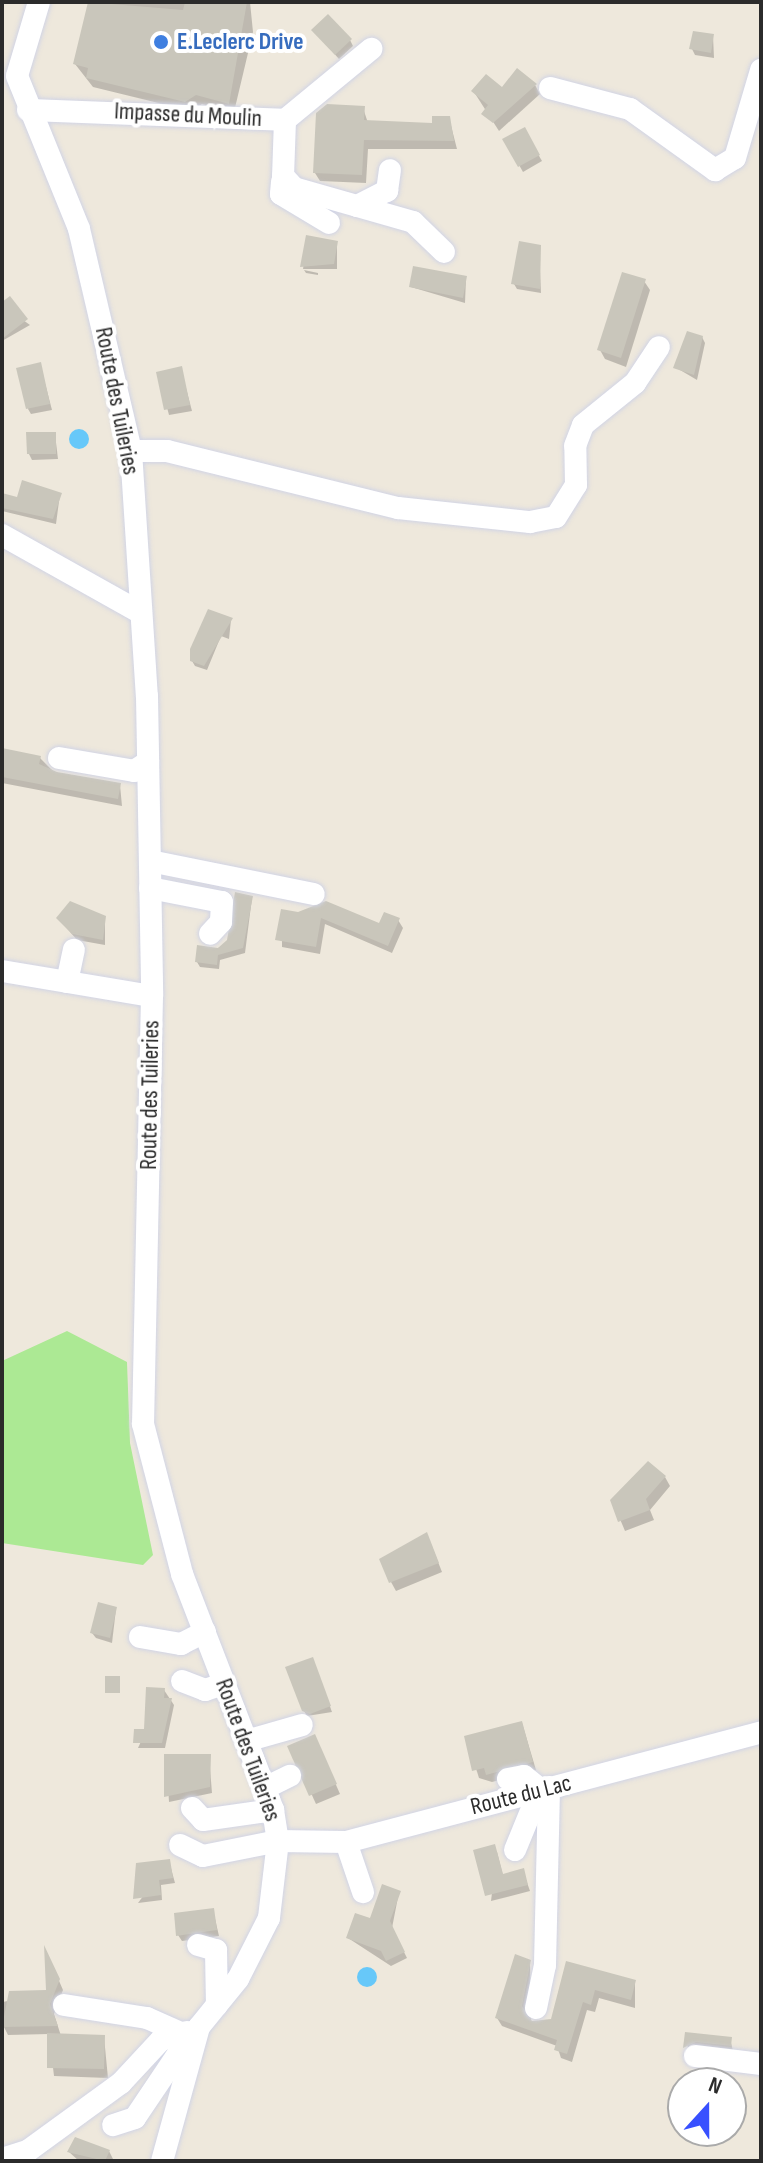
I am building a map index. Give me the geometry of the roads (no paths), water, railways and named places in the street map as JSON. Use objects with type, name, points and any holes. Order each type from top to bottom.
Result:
[{"type":"street","name":"Route des Tuileries","points":[[39,2],[9,77],[28,110],[79,229],[131,451],[148,762],[152,996],[143,1424],[205,1632],[273,1810],[278,1841],[269,1918],[217,2005],[190,2030],[162,2161]]},
{"type":"street","name":"Impasse du Moulin","points":[[28,110],[285,120],[371,49]]},
{"type":"street","points":[[550,88],[630,109],[715,170],[735,158],[761,70]]},
{"type":"street","points":[[285,120],[281,194],[329,223]]},
{"type":"street","points":[[357,206],[387,191],[390,170]]},
{"type":"street","points":[[283,176],[294,188],[413,222],[444,252]]},
{"type":"street","points":[[131,451],[167,451],[398,508],[530,522],[556,517],[576,485],[575,446],[583,425],[635,383],[659,347]]},
{"type":"street","points":[[2,535],[141,613]]},
{"type":"street","points":[[59,758],[134,771],[148,762]]},
{"type":"street","points":[[150,861],[314,894]]},
{"type":"street","points":[[150,888],[222,902],[221,922],[210,934]]},
{"type":"street","points":[[67,982],[74,950]]},
{"type":"street","points":[[2,971],[152,996]]},
{"type":"street","points":[[140,1637],[181,1644],[205,1632]]},
{"type":"street","points":[[182,1681],[205,1690],[224,1684]]},
{"type":"street","points":[[246,1741],[302,1725]]},
{"type":"street","name":"Route du Lac","points":[[180,1845],[203,1856],[278,1841],[346,1842],[761,1732]]},
{"type":"street","points":[[265,1788],[290,1776]]},
{"type":"street","points":[[508,1779],[524,1776],[544,1788]]},
{"type":"street","points":[[515,1850],[544,1788]]},
{"type":"street","points":[[536,2008],[545,1965],[544,1788]]},
{"type":"street","points":[[192,1808],[203,1820],[273,1810]]},
{"type":"street","points":[[346,1842],[363,1892]]},
{"type":"street","points":[[198,1945],[216,1950],[217,2005]]},
{"type":"street","points":[[64,2005],[147,2018],[190,2030]]},
{"type":"street","points":[[113,2125],[135,2118],[182,2048],[190,2030]]},
{"type":"street","points":[[2,2159],[29,2150],[121,2083],[161,2040],[190,2030]]},
{"type":"street","points":[[695,2056],[761,2064]]},
{"type":"water","points":[[75,429],[83,429],[89,439],[83,449],[75,449],[69,443],[69,435]]},
{"type":"water","points":[[367,1967],[374,1970],[377,1977],[374,1984],[367,1987],[360,1984],[357,1977],[360,1970]]},
{"type":"place","name":"E.Leclerc Drive","points":[[161,42]]}]
